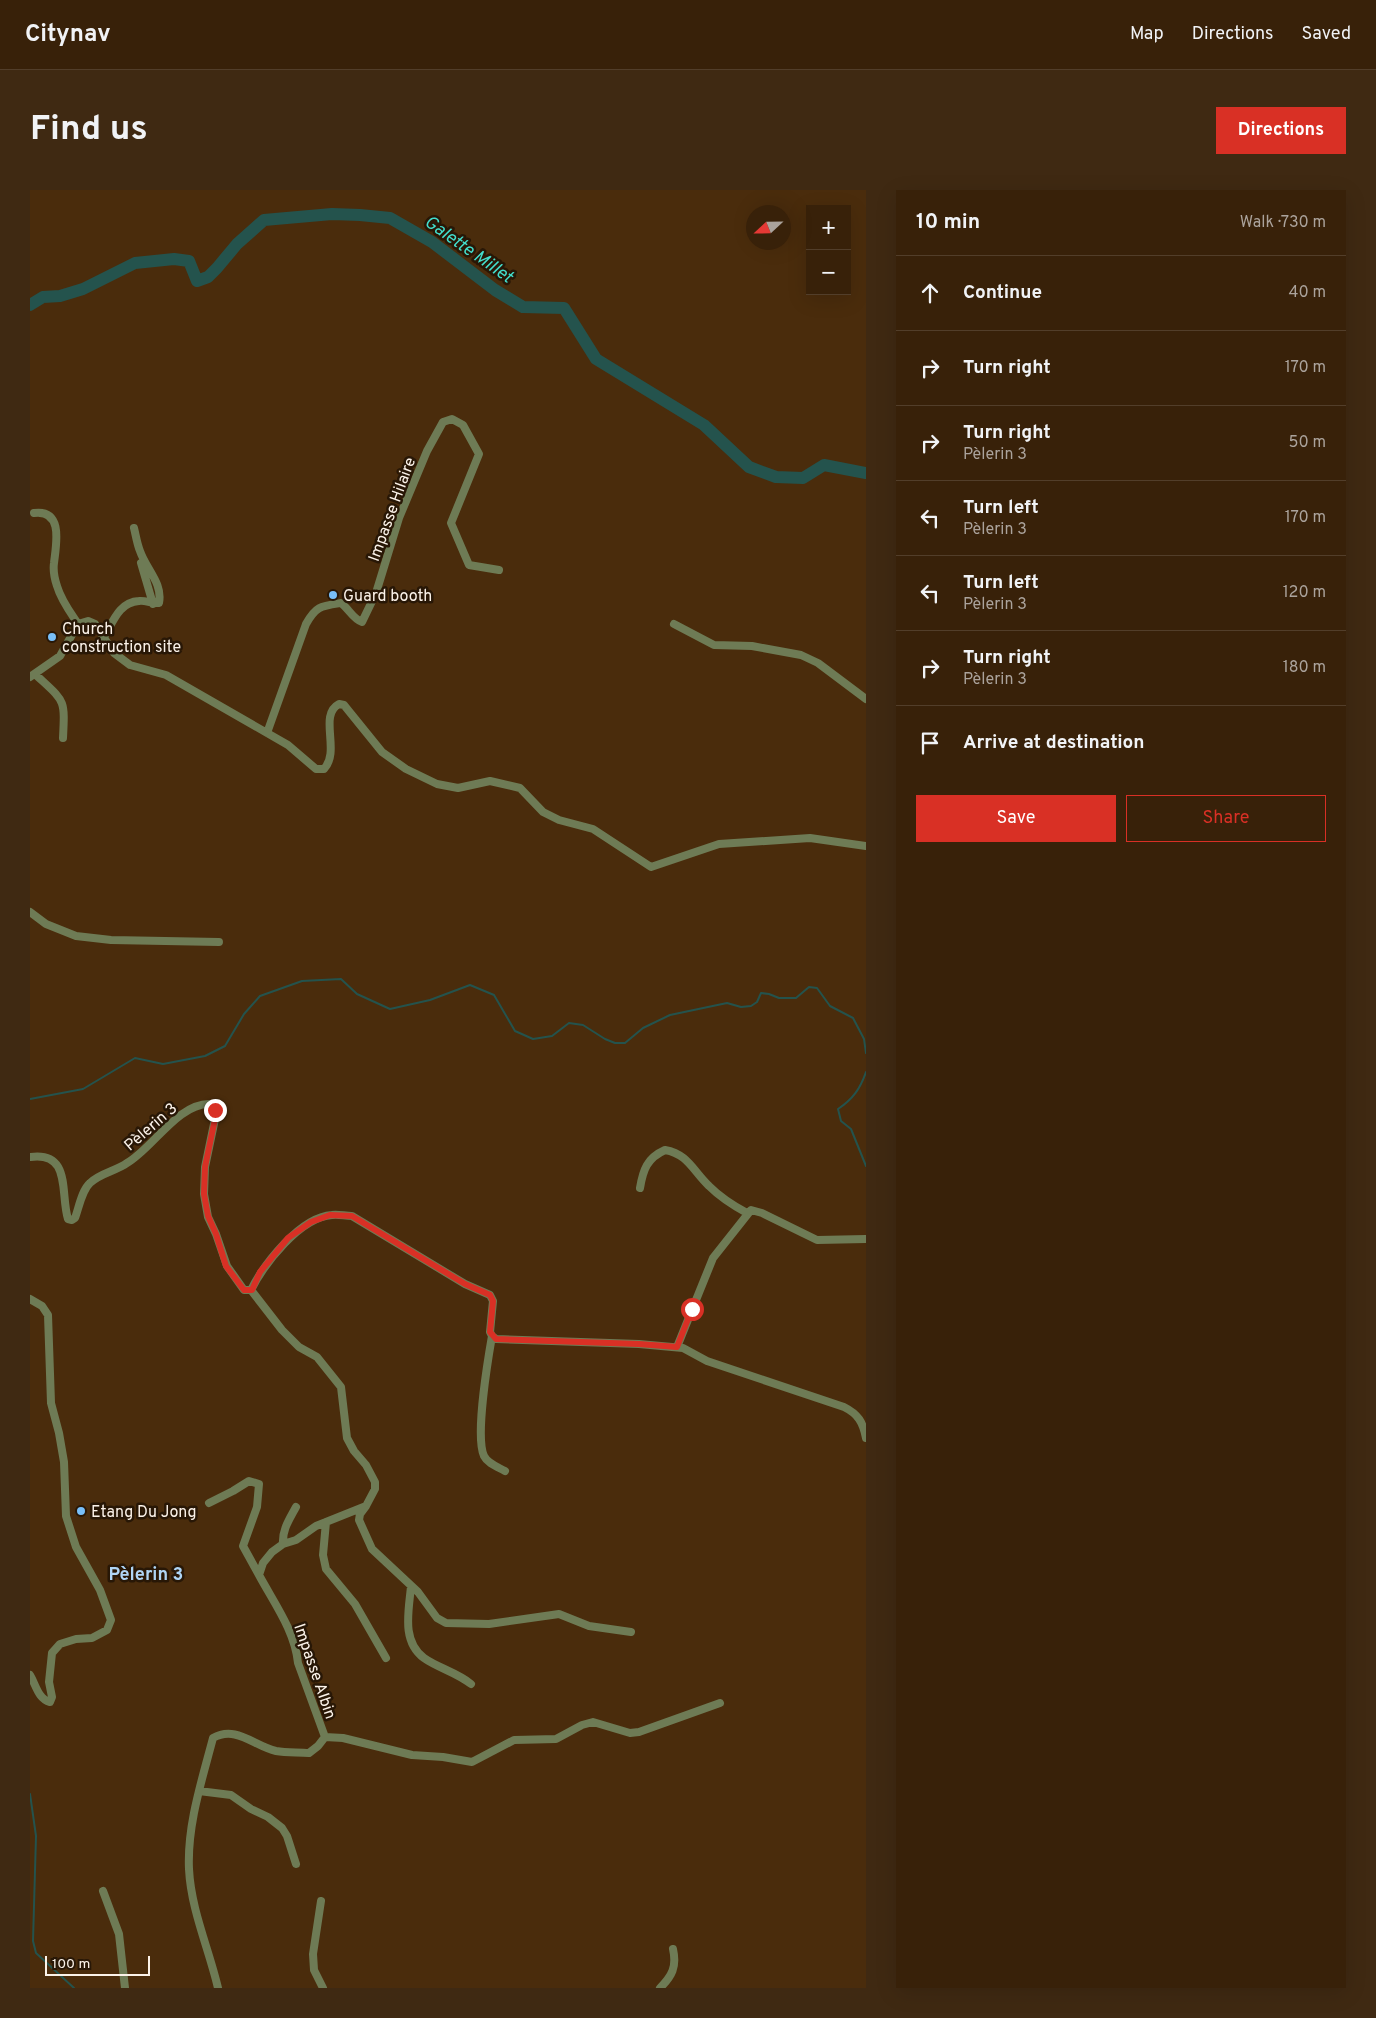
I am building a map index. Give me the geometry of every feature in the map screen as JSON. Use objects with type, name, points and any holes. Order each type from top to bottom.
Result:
[{"type":"street","name":"Impasse Hilaire","points":[[267,733],[306,624],[312,613],[320,606],[341,603],[350,609],[356,620],[362,622],[376,593],[399,518],[428,451],[443,422],[452,419],[463,425],[479,454],[451,523],[469,565],[499,570]]},
{"type":"street","points":[[34,513],[42,512],[48,514],[54,521],[57,550],[53,565],[57,586],[66,606],[78,624]]},
{"type":"street","points":[[104,637],[117,613],[128,604],[140,600],[153,604],[159,603],[161,595],[159,586],[150,573],[140,552],[134,528]]},
{"type":"street","points":[[140,560],[153,604]]},
{"type":"street","points":[[63,738],[64,710],[62,702],[33,676],[60,656],[78,624],[88,621],[95,624],[114,653],[130,665],[166,675],[288,745],[316,769],[324,769],[330,763],[330,714],[334,706],[344,705],[382,752],[406,770],[437,784],[458,788],[490,782],[520,788],[543,812],[559,820],[593,829],[651,867],[719,844],[810,838],[866,846]]},
{"type":"street","points":[[674,624],[714,645],[752,646],[801,655],[818,663],[866,699]]},
{"type":"street","points":[[30,912],[46,924],[76,936],[110,940],[220,942]]},
{"type":"street","name":"Pèlerin 3","points":[[30,1157],[49,1158],[58,1165],[63,1176],[68,1219],[72,1220],[75,1218],[89,1183],[127,1164],[178,1117],[200,1104],[210,1104],[215,1110],[215,1119],[205,1167],[204,1194],[208,1216],[226,1266],[244,1290],[252,1290]]},
{"type":"street","points":[[640,1188],[642,1171],[650,1159],[665,1150],[674,1152],[682,1156],[710,1187],[747,1213]]},
{"type":"street","points":[[677,1347],[713,1258],[751,1210],[762,1213],[822,1242],[866,1239]]},
{"type":"street","points":[[506,1471],[489,1463],[485,1458],[481,1442],[485,1374],[492,1336],[490,1332],[493,1301],[490,1295],[465,1284],[352,1216],[330,1215],[311,1222],[288,1238],[260,1272],[252,1290],[282,1330],[299,1347],[317,1357],[341,1387],[347,1438],[354,1452],[366,1465],[375,1482],[373,1496],[360,1514],[359,1520],[372,1550],[418,1592],[437,1618],[446,1623],[489,1624],[559,1614],[589,1626],[631,1632]]},
{"type":"street","points":[[30,1299],[42,1306],[48,1316],[52,1403],[64,1462],[66,1516],[76,1547],[100,1590],[111,1620],[107,1630],[92,1638],[76,1639],[60,1644],[52,1654],[49,1682],[52,1697],[50,1702],[44,1700],[41,1696],[30,1675]]},
{"type":"street","points":[[492,1336],[496,1339],[639,1344],[684,1348],[707,1361],[844,1407],[855,1413],[864,1427],[866,1438]]},
{"type":"street","name":"Impasse Albin","points":[[209,1502],[249,1481],[259,1484],[257,1507],[243,1546],[292,1637],[298,1663],[325,1737],[318,1746],[308,1753],[276,1751],[234,1734],[222,1733],[213,1738],[192,1827],[189,1869],[201,1929],[218,1988]]},
{"type":"street","points":[[259,1575],[262,1564],[283,1544],[296,1540],[316,1526],[366,1506]]},
{"type":"street","points":[[283,1544],[286,1526],[296,1507]]},
{"type":"street","points":[[326,1522],[323,1555],[326,1569],[355,1604],[386,1658]]},
{"type":"street","points":[[411,1586],[408,1625],[410,1641],[413,1647],[423,1657],[458,1674],[471,1684]]},
{"type":"street","points":[[325,1737],[343,1738],[412,1755],[443,1757],[472,1762],[514,1740],[556,1739],[582,1725],[593,1722],[630,1733],[639,1732],[720,1703]]},
{"type":"street","points":[[199,1791],[231,1795],[251,1809],[268,1817],[282,1828],[287,1836],[296,1864]]},
{"type":"street","points":[[102,1891],[119,1934],[125,1988]]},
{"type":"street","points":[[321,1901],[313,1954],[314,1970],[323,1988]]},
{"type":"street","points":[[660,1988],[670,1979],[674,1970],[676,1960],[673,1950]]},
{"type":"waterway","name":"Galette Millet","points":[[30,305],[43,297],[60,296],[83,289],[135,263],[174,259],[189,261],[197,281],[208,277],[237,244],[264,220],[332,214],[390,218],[432,242],[495,290],[523,307],[564,308],[596,359],[704,425],[749,467],[776,477],[803,478],[824,465],[866,473]]},
{"type":"waterway","points":[[30,1099],[83,1089],[135,1058],[163,1064],[205,1056],[225,1046],[244,1014],[260,996],[302,981],[341,979],[357,994],[390,1009],[430,1000],[470,985],[494,995],[515,1031],[533,1039],[552,1036],[569,1023],[583,1025],[615,1043],[625,1043],[643,1028],[670,1015],[727,1003],[741,1007],[751,1006],[757,1002],[761,993],[779,998],[796,998],[809,987],[817,988],[830,1006],[853,1018],[864,1039],[866,1053]]},
{"type":"waterway","points":[[866,1072],[855,1093],[838,1109],[841,1121],[851,1129],[866,1166]]},
{"type":"waterway","points":[[30,1794],[36,1836],[33,1941],[36,1953],[74,1988]]},
{"type":"place","name":"Guard booth","points":[[333,595]]},
{"type":"place","name":"Church construction site","points":[[52,637]]},
{"type":"place","name":"Etang Du Jong","points":[[81,1511]]},
{"type":"district","name":"Pèlerin 3","points":[[146,1574]]},
{"type":"route","points":[[215,1110],[215,1119],[205,1167],[204,1194],[208,1216],[226,1266],[244,1290],[252,1290],[260,1272],[288,1238],[311,1222],[330,1215],[352,1216],[465,1284],[490,1295],[493,1306],[490,1332],[496,1339],[677,1347],[692,1309]]}]
